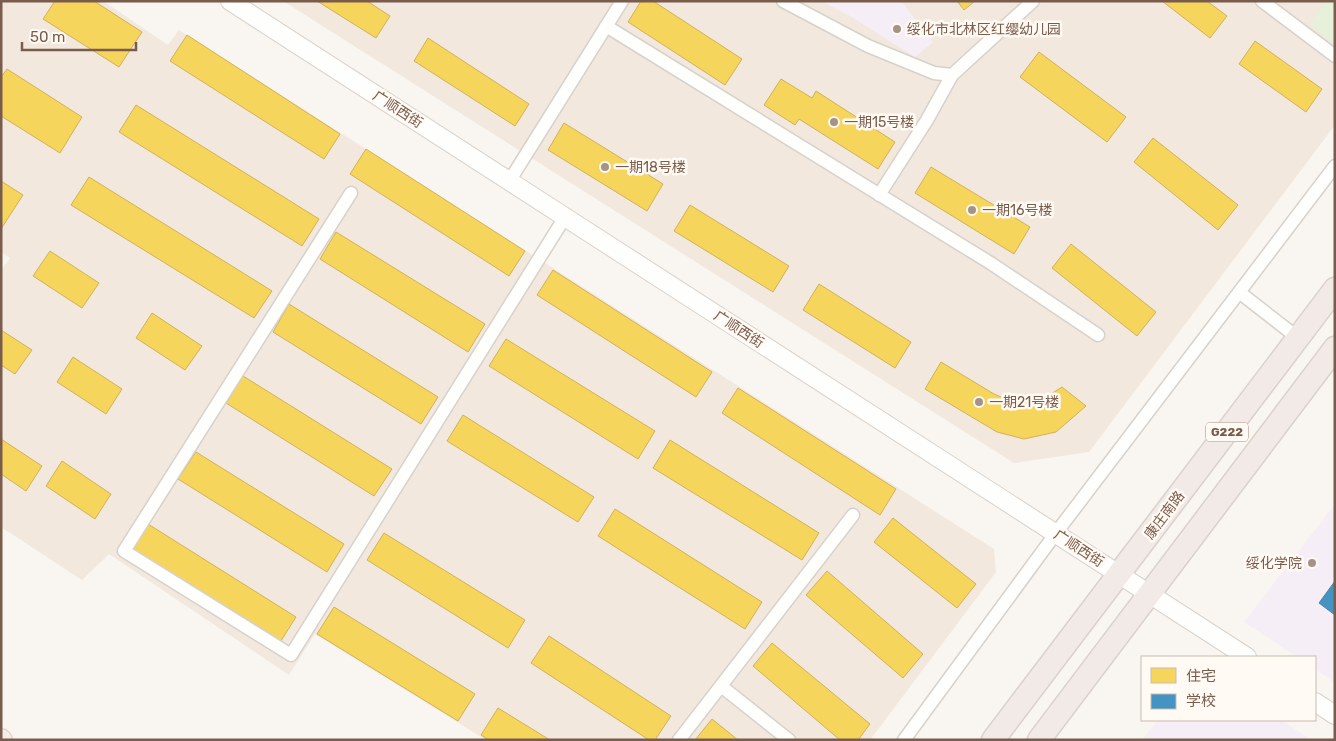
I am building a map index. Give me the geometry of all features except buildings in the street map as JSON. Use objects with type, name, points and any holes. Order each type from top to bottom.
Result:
[{"type":"highway","name":"康庄南路","points":[[993,740],[1335,290]]},
{"type":"highway","name":"G222","points":[[1039,740],[1335,348]]},
{"type":"main road","name":"广顺西街","points":[[230,1],[1245,656]]},
{"type":"main road","points":[[1316,703],[1335,715]]},
{"type":"street","points":[[510,180],[622,1]]},
{"type":"street","points":[[783,1],[868,46],[934,73],[952,75]]},
{"type":"street","points":[[1262,1],[1335,56]]},
{"type":"street","points":[[879,194],[927,120],[952,75],[1025,4]]},
{"type":"street","points":[[606,26],[992,264],[1098,335]]},
{"type":"street","points":[[904,740],[1056,534],[1335,166]]},
{"type":"street","points":[[351,193],[124,551],[291,655],[566,216]]},
{"type":"street","points":[[1238,292],[1298,338]]},
{"type":"street","points":[[680,740],[853,515]]},
{"type":"street","points":[[721,686],[789,740]]},
{"type":"shaded area","points":[[1,1],[103,1],[168,45],[179,30],[994,549],[996,572],[870,740],[486,740],[315,634],[289,675],[109,554],[82,580],[1,527],[1,270],[10,258],[1,252]]},
{"type":"shaded area","points":[[283,1],[1335,1],[1335,125],[1089,452],[1014,463]]},
{"type":"shaded area","name":"绥化市北林区红缨幼儿园","points":[[821,1],[901,1],[933,42],[915,57],[850,16]]},
{"type":"shaded area","name":"绥化学院","points":[[1335,504],[1335,683],[1316,670],[1316,656],[1295,656],[1244,622]]},
{"type":"shaded area","points":[[1157,721],[1283,721],[1311,740],[1142,740]]},
{"type":"green space","points":[[1326,1],[1335,1],[1335,44],[1309,25]]},
{"type":"place","name":"绥化市北林区红缨幼儿园","points":[[897,29]]},
{"type":"place","name":"一期15号楼","points":[[834,122]]},
{"type":"place","name":"一期18号楼","points":[[605,167]]},
{"type":"place","name":"一期16号楼","points":[[972,210]]},
{"type":"place","name":"一期21号楼","points":[[979,402]]},
{"type":"place","name":"绥化学院","points":[[1312,563]]}]
